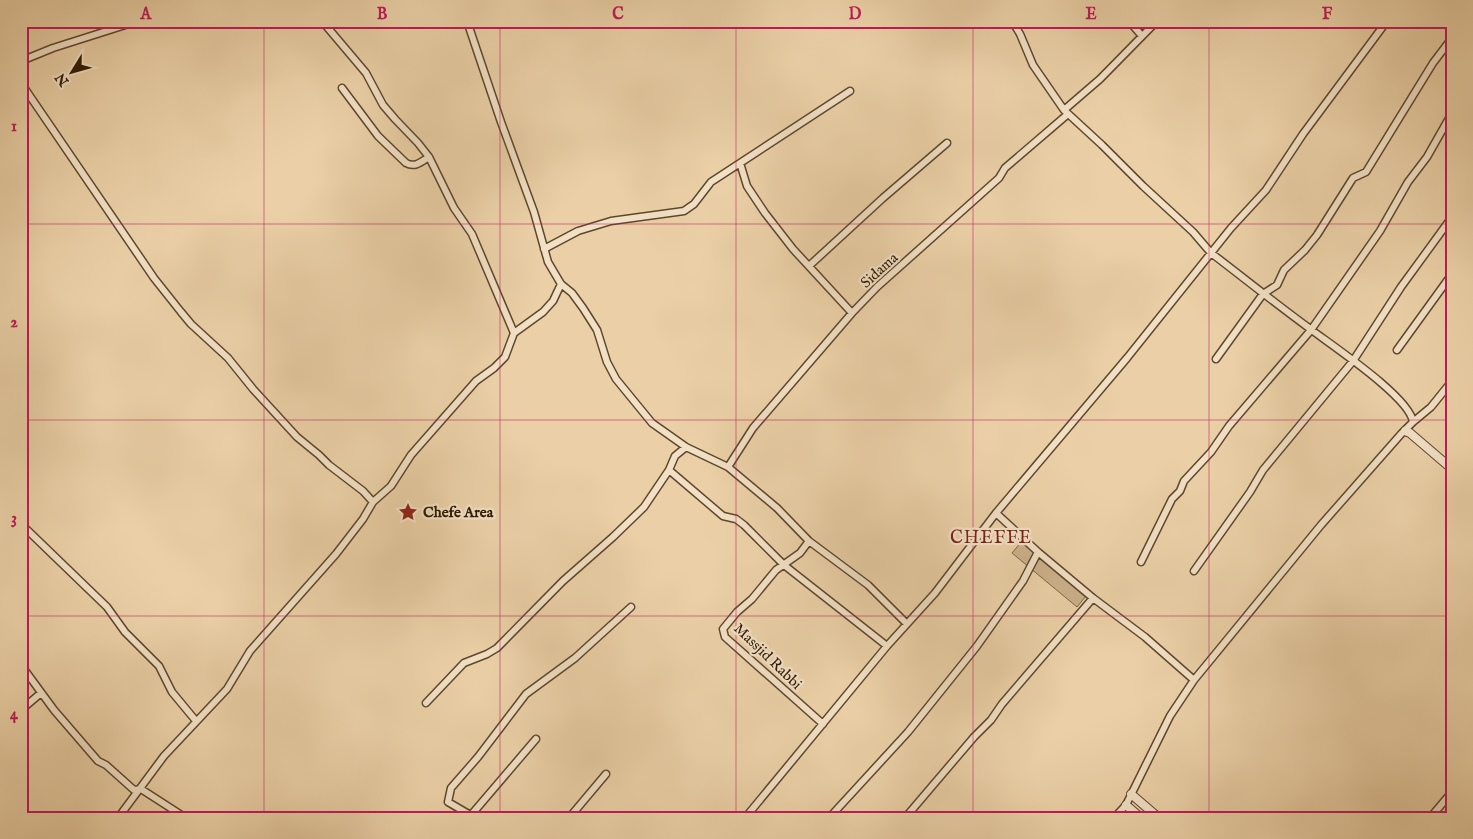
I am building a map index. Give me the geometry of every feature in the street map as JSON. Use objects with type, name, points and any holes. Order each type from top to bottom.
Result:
[{"type":"street","points":[[21,61],[53,48],[138,21]]},
{"type":"street","points":[[322,21],[366,73],[383,105],[394,119],[429,157],[454,208],[472,234],[514,333]]},
{"type":"street","points":[[467,21],[534,212],[548,262],[561,284],[572,293],[597,330],[607,362],[616,379],[652,422],[686,447],[728,466],[777,508],[809,541],[868,585],[906,624]]},
{"type":"street","points":[[1012,21],[1020,34],[1033,65],[1066,112],[1193,232],[1211,253],[1353,361],[1396,397],[1412,416],[1413,422]]},
{"type":"street","points":[[1129,21],[1142,36]]},
{"type":"street","name":"Sidama","points":[[728,466],[753,428],[852,313],[877,287],[1000,178],[1005,168],[1100,79],[1156,21]]},
{"type":"street","points":[[745,818],[887,646],[935,592],[996,514],[1127,358],[1211,253],[1266,190],[1303,134],[1387,21]]},
{"type":"street","points":[[1216,359],[1263,294],[1277,285],[1284,270],[1305,250],[1317,235],[1353,178],[1366,172],[1433,63],[1452,38]]},
{"type":"street","points":[[21,83],[154,278],[191,324],[228,358],[253,389],[297,437],[363,491],[373,502]]},
{"type":"street","points":[[342,88],[378,136],[406,163],[411,166],[429,157]]},
{"type":"street","points":[[544,249],[578,231],[612,221],[684,211],[694,204],[711,182],[850,91]]},
{"type":"street","points":[[1141,562],[1172,499],[1180,490],[1184,481],[1211,452],[1229,426],[1311,330],[1380,231],[1408,182],[1427,157],[1452,113]]},
{"type":"street","points":[[809,266],[883,198],[947,143]]},
{"type":"street","points":[[740,162],[747,186],[793,249],[852,313]]},
{"type":"street","points":[[1194,571],[1250,492],[1263,470],[1353,361],[1401,287],[1451,219]]},
{"type":"street","points":[[1397,350],[1452,274]]},
{"type":"street","points":[[118,818],[164,756],[227,689],[250,651],[336,554],[363,519],[373,502],[391,486],[411,455],[476,381],[505,357],[514,333],[543,312],[553,301],[561,284]]},
{"type":"street","points":[[1114,818],[1126,805],[1170,716],[1194,680],[1320,526],[1402,433],[1431,408],[1452,382]]},
{"type":"street","points":[[1406,431],[1452,469]]},
{"type":"street","points":[[426,703],[464,663],[497,648],[563,581],[644,507],[669,470],[675,456],[686,447]]},
{"type":"street","points":[[669,470],[723,516],[736,519],[744,525],[784,565],[887,646]]},
{"type":"street","points":[[996,514],[1038,552],[1093,598],[1146,637],[1194,680]]},
{"type":"street","points":[[21,524],[107,607],[125,632],[159,666],[172,692],[196,721]]},
{"type":"street","name":"Massjid Rabbi","points":[[809,541],[800,553],[776,570],[752,599],[722,629],[722,633],[823,724]]},
{"type":"street","points":[[829,818],[908,732],[971,653],[1023,580],[1038,552]]},
{"type":"street","points":[[905,818],[974,737],[991,720],[1002,704],[1093,598]]},
{"type":"street","points":[[536,739],[472,814],[472,817],[448,802],[452,788],[526,694],[575,658],[631,607]]},
{"type":"street","points":[[21,664],[41,693],[98,761],[115,772],[134,790],[141,789],[186,818]]},
{"type":"street","points":[[21,710],[41,693]]},
{"type":"street","points":[[569,818],[606,774]]},
{"type":"street","points":[[1430,818],[1452,792]]},
{"type":"street","points":[[1131,794],[1160,818]]},
{"type":"street","points":[[1126,805],[1141,818]]},
{"type":"shaded area","points":[[1022,541],[1086,596],[1077,607],[1012,553]]},
{"type":"place","name":"Chefe Area","points":[[408,512]]},
{"type":"district","name":"CHEFFE","points":[[991,537]]}]
